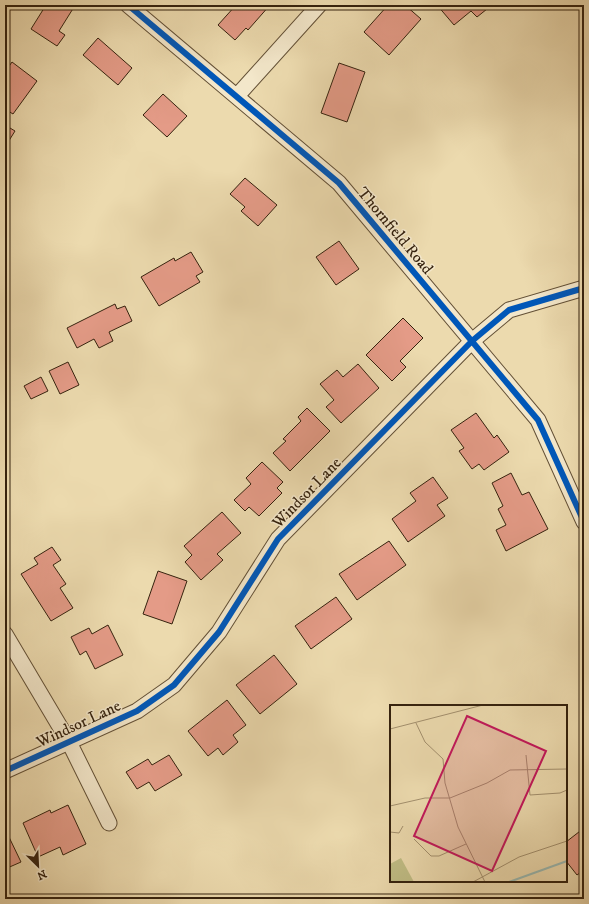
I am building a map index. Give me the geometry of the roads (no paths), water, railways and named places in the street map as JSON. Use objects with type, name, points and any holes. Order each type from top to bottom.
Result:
[{"type":"street","name":"Thornfield Road","points":[[128,5],[339,183],[538,420],[584,522]]},
{"type":"street","points":[[237,96],[319,5]]},
{"type":"street","name":"Windsor Lane","points":[[5,771],[137,711],[174,685],[219,632],[278,539],[472,341],[509,310],[584,288]]},
{"type":"street","points":[[5,634],[69,742],[109,823]]}]
